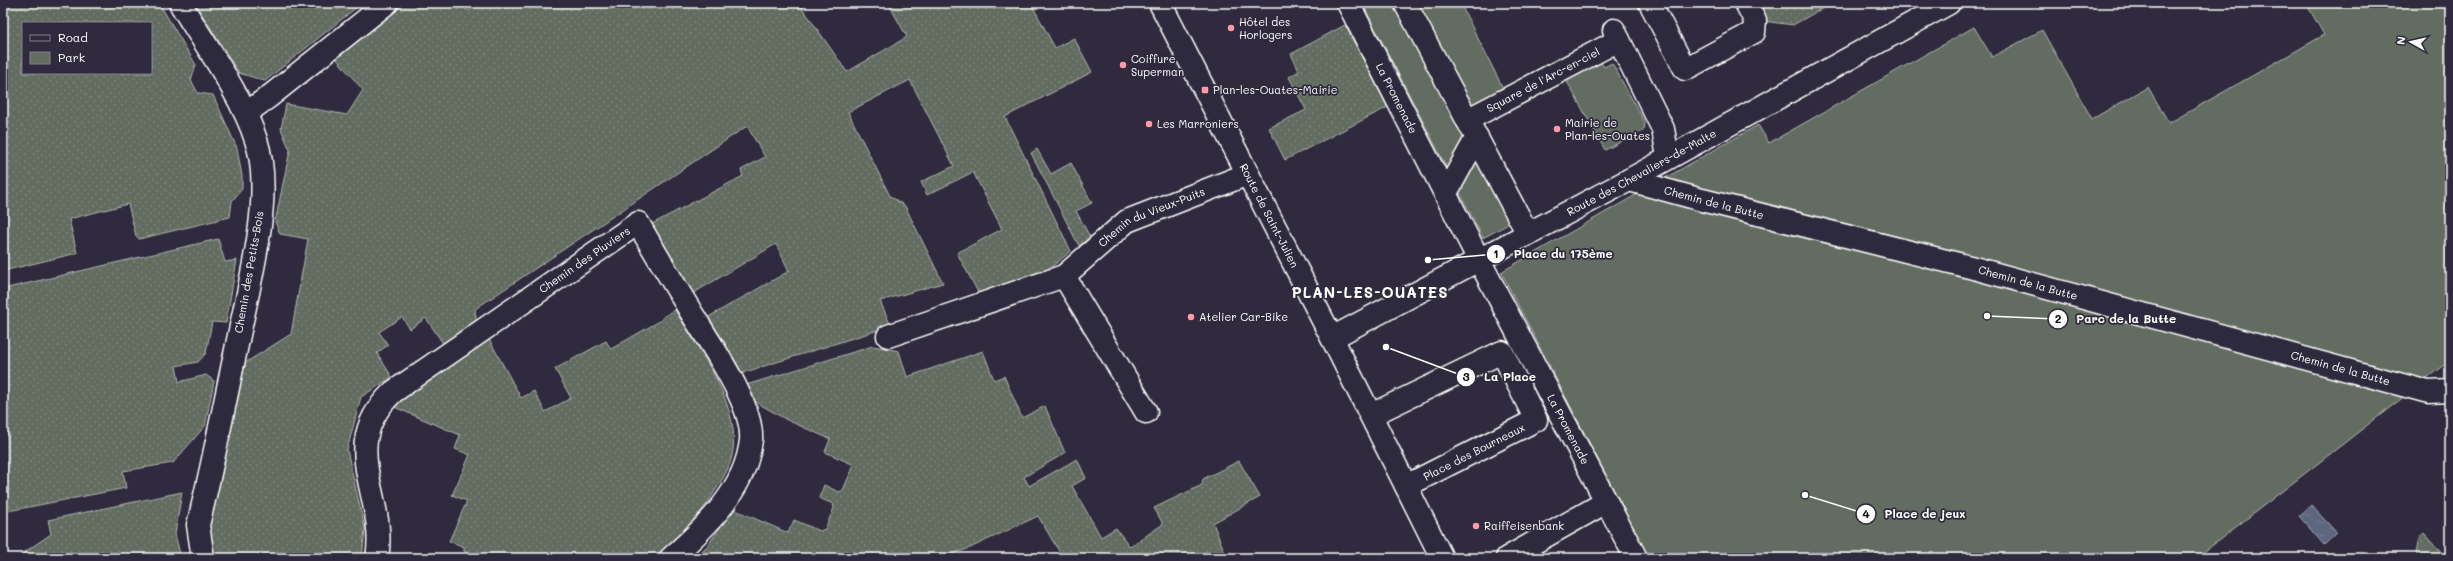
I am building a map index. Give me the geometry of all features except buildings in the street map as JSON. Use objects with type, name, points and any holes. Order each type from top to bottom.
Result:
[{"type":"street","name":"Chemin des Petits-Bois","points":[[180,3],[246,113],[257,141],[262,168],[261,204],[253,262],[198,525],[203,558]]},
{"type":"street","points":[[246,113],[270,96],[387,3]]},
{"type":"street","name":"Route de Saint-Julien","points":[[1160,3],[1332,338],[1442,558]]},
{"type":"street","name":"La Promenade","points":[[1348,3],[1479,260],[1636,558]]},
{"type":"street","points":[[1405,3],[1528,234]]},
{"type":"street","points":[[1650,3],[1685,69],[1754,32],[1755,20],[1746,3]]},
{"type":"street","name":"Route des Chevaliers-de-Malte","points":[[1332,338],[1629,180],[1668,157],[1949,3]]},
{"type":"street","name":"Square de l'Arc-en-ciel","points":[[1472,129],[1616,35],[1663,129],[1668,157]]},
{"type":"street","points":[[1446,194],[1472,129]]},
{"type":"street","name":"Chemin du Vieux-Puits","points":[[888,336],[1064,276],[1127,221],[1248,174]]},
{"type":"street","name":"Chemin de la Butte","points":[[1629,180],[1702,200],[1974,268],[2428,392],[2450,392]]},
{"type":"street","name":"Chemin des Pluviers","points":[[377,558],[378,530],[365,455],[367,434],[379,406],[393,392],[638,223],[733,381],[748,418],[751,439],[744,465],[733,489],[720,511],[704,529],[671,558]]},
{"type":"street","points":[[1064,276],[1146,412]]},
{"type":"street","name":"Place des Bourneaux","points":[[1370,415],[1502,352],[1521,389],[1536,420],[1406,486]]},
{"type":"street","points":[[1507,558],[1606,502]]},
{"type":"green space","points":[[3,3],[159,3],[196,65],[191,80],[198,93],[213,95],[237,148],[242,176],[242,189],[232,201],[230,217],[139,239],[136,236],[128,204],[69,219],[77,253],[3,271]]},
{"type":"green space","points":[[195,3],[362,3],[265,81],[239,73]]},
{"type":"green space","points":[[406,3],[463,3],[469,11],[477,3],[799,3],[847,72],[907,37],[888,3],[1031,3],[1055,48],[1074,38],[1092,72],[1005,117],[1071,251],[1049,269],[980,296],[957,253],[1002,229],[973,172],[927,195],[921,182],[954,166],[910,80],[848,112],[890,196],[905,206],[943,283],[880,301],[891,326],[736,375],[705,319],[789,271],[776,244],[692,294],[652,224],[743,176],[741,170],[765,157],[747,126],[478,307],[475,310],[477,325],[444,345],[426,318],[410,329],[402,317],[379,332],[388,345],[377,353],[392,377],[361,397],[347,450],[365,529],[362,558],[213,558],[206,532],[237,368],[291,334],[308,239],[280,234],[275,222],[290,150],[281,129],[286,104],[347,115],[363,90],[334,56]]},
{"type":"green space","points":[[1362,3],[1460,3],[1504,90],[1456,116],[1512,222],[1483,238]]},
{"type":"green space","points":[[1746,3],[1832,3],[1793,25],[1755,20]]},
{"type":"green space","points":[[2306,3],[2450,3],[2450,361],[2196,558],[1649,558],[1501,272],[1758,125],[1769,143],[1974,27],[1992,57],[2042,30],[2092,119],[2148,87],[2169,123],[2324,35]]},
{"type":"green space","points":[[1345,25],[1388,107],[1285,160],[1269,128],[1306,110],[1289,77],[1299,71],[1291,54]]},
{"type":"green space","points":[[1600,61],[1604,67],[1612,63],[1645,123],[1644,130],[1605,150],[1565,78]]},
{"type":"green space","points":[[1037,149],[1051,174],[1071,163],[1092,203],[1076,211],[1090,237],[1079,246],[1031,153]]},
{"type":"green space","points":[[218,239],[225,262],[237,260],[226,323],[212,322],[206,353],[198,362],[176,366],[179,382],[206,375],[214,381],[205,426],[173,463],[123,471],[126,488],[3,512],[3,289]]},
{"type":"green space","points":[[675,310],[717,380],[731,418],[734,437],[732,456],[725,474],[708,502],[682,533],[667,547],[649,558],[478,558],[464,551],[464,547],[449,541],[467,501],[452,495],[470,455],[455,449],[460,435],[392,406],[489,339],[521,398],[534,391],[545,412],[571,398],[555,369],[606,341],[611,349],[663,319],[663,317]]},
{"type":"green space","points":[[873,346],[899,351],[907,377],[983,351],[994,380],[1004,376],[1022,418],[1045,406],[1065,453],[1024,477],[1029,486],[1077,459],[1086,478],[1072,486],[1101,537],[1116,528],[1130,547],[1163,524],[1154,508],[1202,485],[1203,479],[1239,461],[1260,497],[1213,523],[1227,558],[1063,558],[1038,516],[970,548],[941,558],[695,558],[708,545],[733,509],[788,533],[794,520],[820,531],[825,529],[834,508],[833,504],[819,498],[824,485],[839,492],[843,490],[853,467],[852,464],[825,452],[830,439],[787,420],[754,401],[743,386]]},
{"type":"green space","points":[[182,492],[175,534],[181,558],[16,558],[51,534],[48,520]]},
{"type":"green space","points":[[2424,533],[2447,558],[2420,558],[2416,553],[2419,538]]},
{"type":"water","points":[[2311,505],[2337,533],[2324,545],[2299,516]]},
{"type":"place","name":"Hôtel des Horlogers","points":[[1231,28]]},
{"type":"place","name":"Coiffure Superman","points":[[1123,65]]},
{"type":"place","name":"Plan-les-Ouates-Mairie","points":[[1205,90]]},
{"type":"place","name":"Les Marroniers","points":[[1149,124]]},
{"type":"place","name":"Mairie de Plan-les-Ouates","points":[[1557,129]]},
{"type":"place","name":"Place du 175ème","points":[[1428,260]]},
{"type":"place","name":"Parc de la Butte","points":[[1987,316]]},
{"type":"place","name":"Atelier Car-Bike","points":[[1191,317]]},
{"type":"place","name":"La Place","points":[[1386,347]]},
{"type":"place","name":"Place de jeux","points":[[1805,495]]},
{"type":"place","name":"Raiffeisenbank","points":[[1476,526]]},
{"type":"district","name":"PLAN-LES-OUATES","points":[[1370,293]]}]
